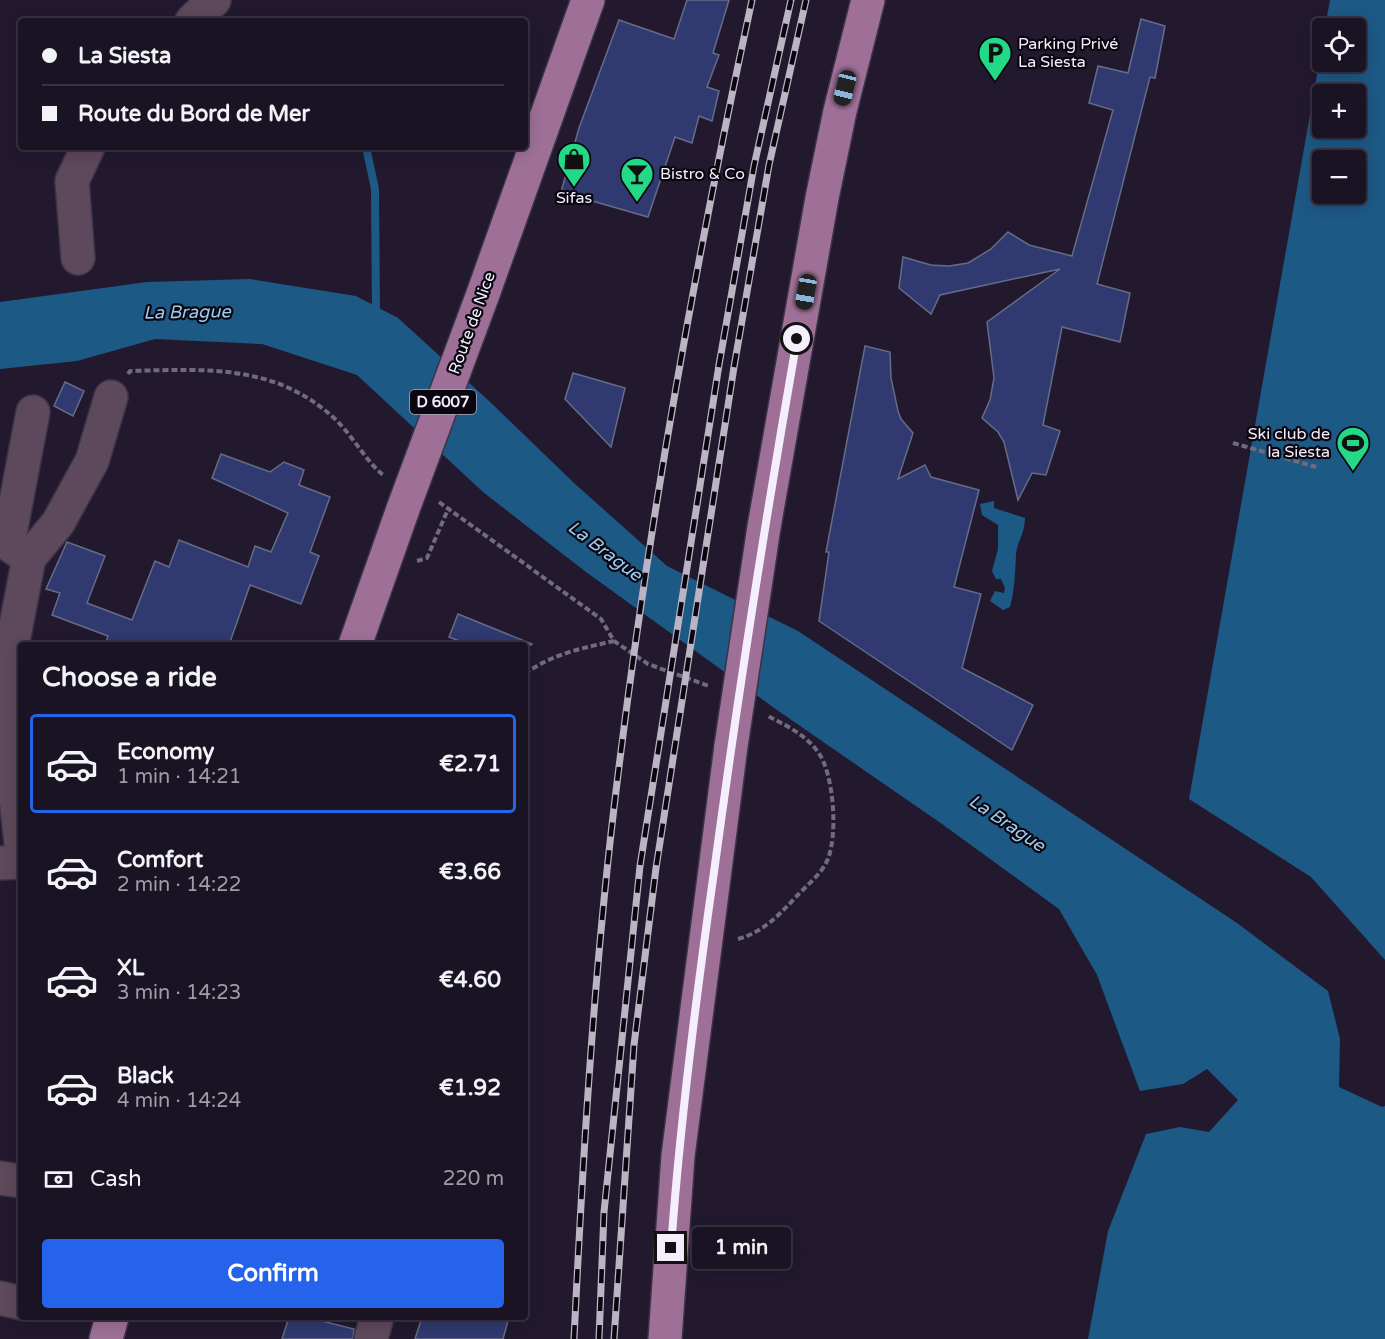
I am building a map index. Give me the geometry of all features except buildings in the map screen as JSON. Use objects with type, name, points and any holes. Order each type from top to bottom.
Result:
[{"type":"main road","name":"Route de Nice","points":[[356,642],[588,0]]},
{"type":"main road","points":[[665,1339],[678,1156],[731,746],[764,527],[822,198],[840,111],[868,0]]},
{"type":"main road","points":[[106,1339],[111,1320]]},
{"type":"street","points":[[195,18],[214,0]]},
{"type":"street","points":[[78,258],[72,181],[87,150]]},
{"type":"street","points":[[12,549],[58,523],[92,461],[111,397]]},
{"type":"street","points":[[18,820],[4,714],[10,657],[12,549],[33,412]]},
{"type":"street","points":[[0,863],[18,862]]},
{"type":"street","points":[[0,1178],[18,1181]]},
{"type":"street","points":[[0,1298],[18,1302]]},
{"type":"street","points":[[371,1339],[376,1320]]},
{"type":"path","points":[[111,397],[130,371],[181,370],[257,375],[290,386],[315,402],[356,441],[382,474]]},
{"type":"path","points":[[1233,443],[1316,467]]},
{"type":"path","points":[[445,505],[602,620],[614,641],[648,664],[713,688]]},
{"type":"path","points":[[528,672],[540,662],[614,641]]},
{"type":"path","points":[[705,937],[727,942],[753,935],[775,920],[826,864],[834,842],[833,808],[820,754],[795,730],[758,711]]},
{"type":"water","points":[[1330,0],[1385,0],[1385,960],[1311,877],[1189,799],[1312,103],[1312,138],[1366,138],[1366,84],[1315,84],[1318,72],[1366,72],[1366,18],[1327,18]]},
{"type":"water","name":"La Brague","points":[[250,279],[356,296],[398,318],[574,483],[667,566],[798,631],[1237,923],[1328,991],[1340,1039],[1339,1087],[1382,1107],[1385,1106],[1385,1339],[1088,1339],[1108,1231],[1146,1134],[1180,1127],[1209,1132],[1238,1100],[1207,1069],[1183,1084],[1140,1091],[1097,975],[1059,909],[586,572],[483,492],[357,375],[262,344],[155,339],[77,361],[0,369],[0,302],[147,282]]},
{"type":"water","points":[[994,501],[994,508],[1025,518],[1017,550],[1012,600],[1010,607],[1003,610],[990,601],[995,591],[1004,593],[1005,588],[1001,579],[996,579],[992,571],[998,549],[998,525],[982,515],[980,504]]},
{"type":"waterway","points":[[367,150],[375,189],[376,316]]},
{"type":"railway","points":[[574,1339],[585,1131],[596,991],[609,852],[630,684],[659,488],[693,292],[752,0]]},
{"type":"railway","points":[[599,1339],[604,1212],[640,866],[719,365],[754,166],[791,0]]},
{"type":"railway","points":[[614,1339],[634,1045],[656,868],[734,367],[769,165],[806,0]]},
{"type":"place","name":"Parking Privé La Siesta","points":[[995,82]]},
{"type":"place","name":"Sifas","points":[[574,188]]},
{"type":"place","name":"Bistro & Co","points":[[637,203]]},
{"type":"place","name":"Ski club de la Siesta","points":[[1353,472]]},
{"type":"route","points":[[671,1248],[678,1156],[731,746],[764,527],[797,339]]}]
